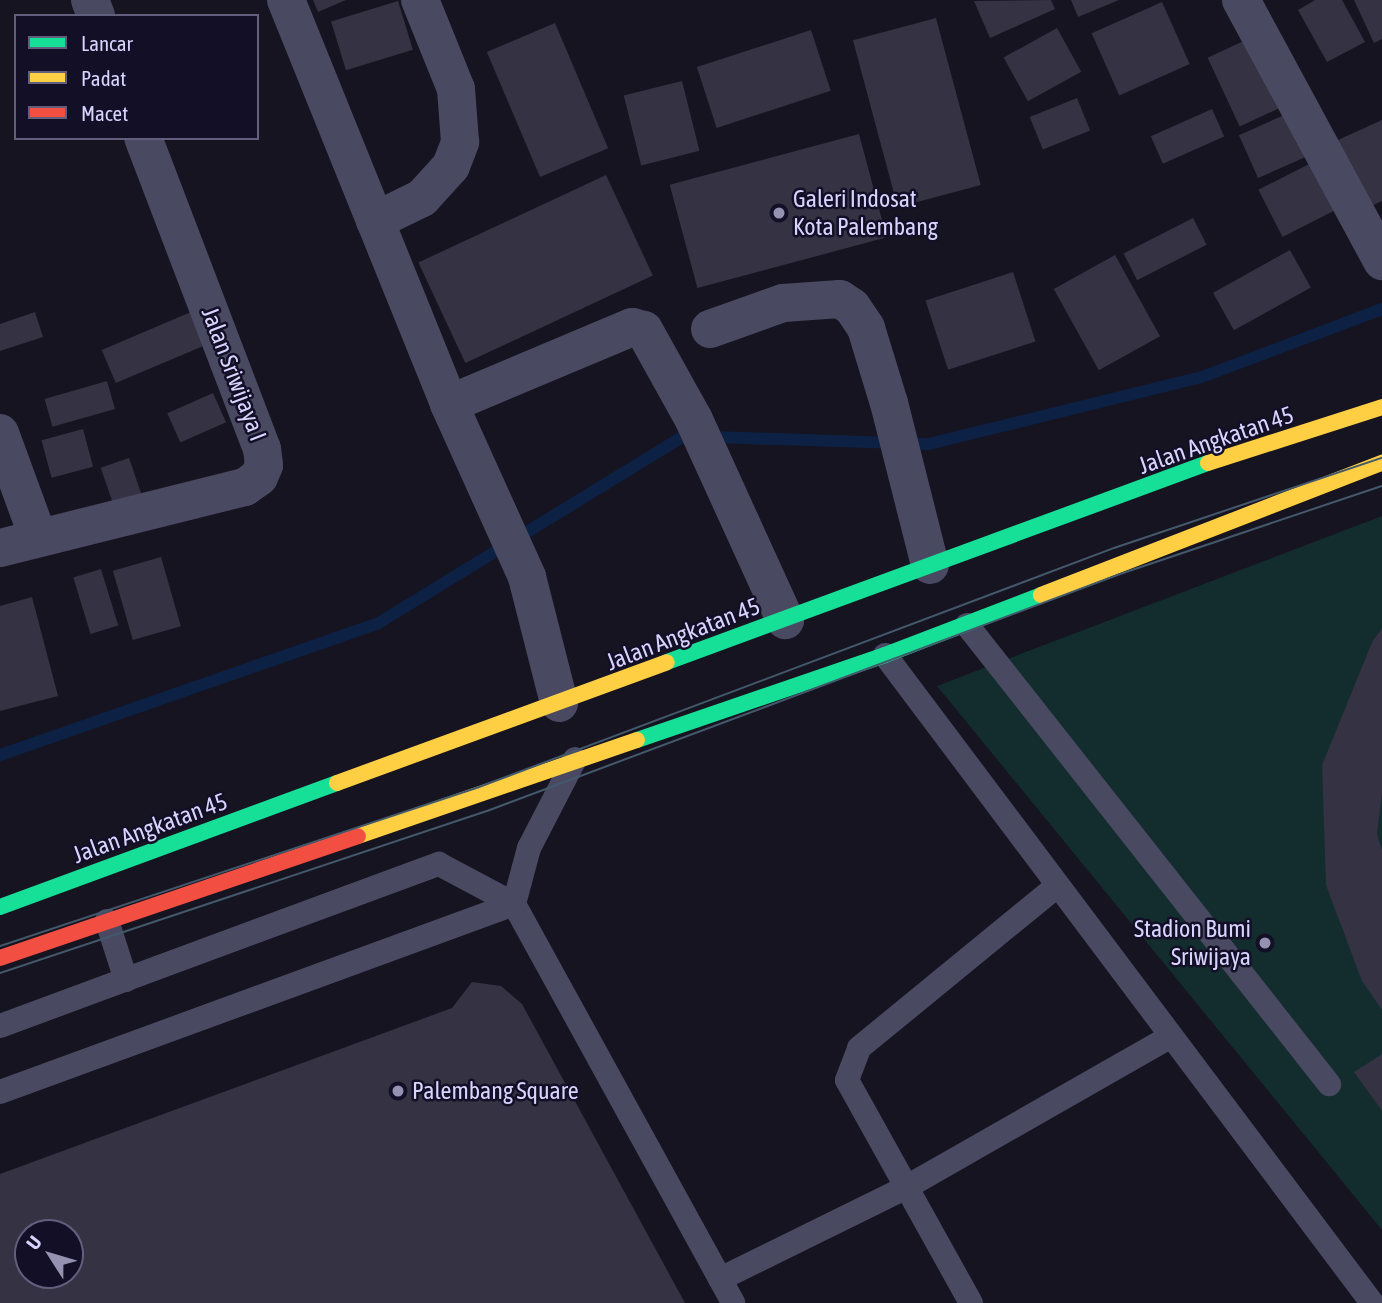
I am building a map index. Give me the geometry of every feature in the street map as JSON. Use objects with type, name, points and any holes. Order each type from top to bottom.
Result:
[{"type":"main road","name":"Jalan Angkatan 45","points":[[0,906],[1206,464],[1287,441],[1382,407]]},
{"type":"main road","points":[[1274,463],[1287,441]]},
{"type":"main road","points":[[0,958],[575,759],[886,655],[1382,463]]},
{"type":"main road","points":[[1242,518],[1255,496]]},
{"type":"street","points":[[286,0],[449,404],[490,501],[527,577],[559,703]]},
{"type":"street","points":[[375,221],[422,198],[451,166],[460,142],[456,89],[420,0]]},
{"type":"street","points":[[1241,0],[1382,261]]},
{"type":"street","name":"Jalan Sriwijaya I","points":[[0,548],[245,487],[258,477],[264,465],[262,449],[144,140]]},
{"type":"street","points":[[710,329],[783,303],[840,299],[852,307],[866,328],[889,402],[899,451],[930,565]]},
{"type":"street","points":[[449,404],[637,327],[648,334],[694,420],[785,620]]},
{"type":"street","points":[[0,433],[38,537]]},
{"type":"lane","points":[[967,625],[1329,1084]]},
{"type":"lane","points":[[886,655],[1056,887],[1372,1303]]},
{"type":"lane","points":[[514,904],[529,848],[575,759]]},
{"type":"lane","points":[[0,1026],[439,864],[514,904],[733,1303]]},
{"type":"lane","points":[[971,1303],[847,1080],[851,1063],[859,1048],[1056,887]]},
{"type":"lane","points":[[0,1092],[514,904]]},
{"type":"lane","points":[[107,921],[126,980]]},
{"type":"lane","points":[[720,1279],[905,1188],[1170,1037]]},
{"type":"green space","name":"Stadion Bumi Sriwijaya","points":[[1382,516],[1382,1230],[937,686]]},
{"type":"building","points":[[313,0],[346,0],[318,12]]},
{"type":"building","points":[[1051,0],[1055,9],[990,38],[974,1]]},
{"type":"building","points":[[1071,0],[1119,0],[1078,17]]},
{"type":"building","points":[[1315,0],[1342,0],[1365,42],[1327,62],[1298,10]]},
{"type":"building","points":[[1354,0],[1382,0],[1382,39],[1374,43]]},
{"type":"building","points":[[398,1],[413,50],[346,70],[331,21]]},
{"type":"building","points":[[1162,2],[1190,64],[1119,95],[1092,33]]},
{"type":"building","points":[[936,18],[981,185],[898,207],[853,40]]},
{"type":"building","points":[[555,23],[608,148],[540,177],[487,52]]},
{"type":"building","points":[[1057,28],[1081,72],[1028,101],[1004,58]]},
{"type":"building","points":[[811,30],[831,91],[717,128],[697,67]]},
{"type":"building","points":[[1252,37],[1284,106],[1240,127],[1208,58]]},
{"type":"building","points":[[682,81],[699,151],[641,165],[624,96]]},
{"type":"building","points":[[1077,98],[1090,130],[1043,150],[1030,117]]},
{"type":"building","points":[[1212,109],[1224,136],[1163,164],[1151,136]]},
{"type":"building","points":[[1291,112],[1310,155],[1258,178],[1239,135]]},
{"type":"building","points":[[1382,120],[1382,201],[1369,207],[1338,140]]},
{"type":"building","name":"Galeri Indosat Kota Palembang","points":[[859,134],[887,237],[697,288],[670,185]]},
{"type":"building","points":[[1311,163],[1335,210],[1282,237],[1258,190]]},
{"type":"building","points":[[606,175],[653,276],[465,363],[418,262]]},
{"type":"building","points":[[1193,218],[1207,245],[1137,280],[1124,253]]},
{"type":"building","points":[[1290,250],[1311,288],[1234,330],[1213,293]]},
{"type":"building","points":[[1115,255],[1160,336],[1099,370],[1054,289]]},
{"type":"building","points":[[1013,272],[1036,341],[948,370],[926,300]]},
{"type":"building","points":[[35,312],[43,337],[0,351],[0,324]]},
{"type":"building","points":[[191,312],[205,345],[116,383],[102,350]]},
{"type":"building","points":[[107,381],[115,409],[53,427],[45,399]]},
{"type":"building","points":[[213,393],[226,422],[180,443],[167,413]]},
{"type":"building","points":[[83,429],[93,467],[52,478],[41,440]]},
{"type":"building","points":[[129,458],[145,505],[117,515],[101,468]]},
{"type":"building","points":[[161,557],[181,626],[133,640],[113,571]]},
{"type":"building","points":[[101,569],[118,625],[91,634],[73,577]]},
{"type":"building","points":[[32,597],[58,696],[0,711],[0,606]]},
{"type":"building","points":[[1382,629],[1382,794],[1377,834],[1382,850],[1382,1010],[1362,981],[1326,885],[1322,765],[1373,640]]},
{"type":"building","name":"Palembang Square","points":[[472,982],[501,986],[522,1004],[685,1303],[0,1303],[0,1174],[452,1008]]},
{"type":"building","points":[[1382,1054],[1382,1111],[1354,1072]]},
{"type":"waterway","points":[[0,755],[377,624],[684,436],[929,444],[1202,377],[1382,309]]},
{"type":"tram line","points":[[0,946],[479,787],[1114,548],[1382,458]]},
{"type":"tram line","points":[[0,973],[487,811],[1123,573],[1382,486]]},
{"type":"traffic: fast","points":[[667,662],[1208,463]]},
{"type":"traffic: fast","points":[[637,740],[885,655],[1041,595]]},
{"type":"traffic: fast","points":[[0,907],[337,783]]},
{"type":"traffic: slow","points":[[1208,463],[1382,407]]},
{"type":"traffic: slow","points":[[1041,595],[1382,463]]},
{"type":"traffic: slow","points":[[337,783],[667,662]]},
{"type":"traffic: slow","points":[[358,836],[637,740]]},
{"type":"traffic: jam","points":[[0,958],[358,836]]},
{"type":"place","name":"Galeri Indosat Kota Palembang","points":[[779,213]]},
{"type":"place","name":"Stadion Bumi Sriwijaya","points":[[1265,943]]},
{"type":"place","name":"Palembang Square","points":[[398,1091]]}]
